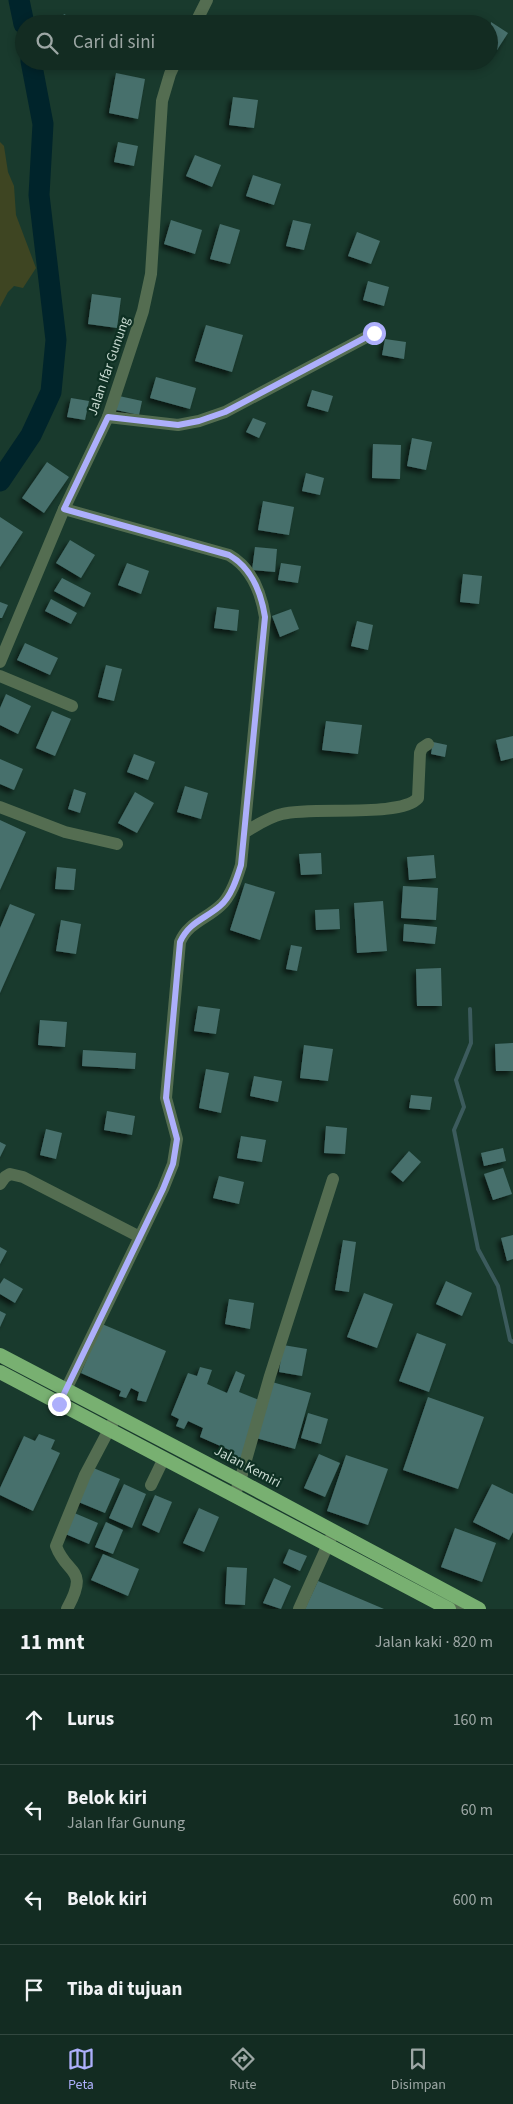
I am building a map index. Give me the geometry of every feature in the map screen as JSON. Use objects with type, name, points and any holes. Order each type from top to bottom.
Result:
[{"type":"highway","name":"Jalan Kemiri","points":[[0,1355],[240,1480],[334,1531],[459,1604],[479,1609]]},
{"type":"highway","points":[[0,1372],[449,1609]]},
{"type":"street","points":[[200,15],[207,0]]},
{"type":"street","name":"Jalan Ifar Gunung","points":[[0,662],[64,509],[108,417],[144,311],[151,274],[162,101],[172,70]]},
{"type":"street","points":[[108,417],[172,425],[199,421],[225,412],[374,333]]},
{"type":"street","points":[[59,1404],[163,1189],[176,1153],[177,1139],[166,1098],[180,942],[187,928],[221,906],[237,879],[241,865],[265,617],[263,600],[252,577],[239,560],[229,555],[64,509]]},
{"type":"street","points":[[0,676],[72,706]]},
{"type":"street","points":[[244,832],[282,814],[300,811],[385,809],[406,806],[415,802],[418,798],[420,753],[422,748],[428,744]]},
{"type":"street","points":[[0,807],[65,832],[117,844]]},
{"type":"street","points":[[0,1184],[10,1174],[23,1177],[140,1237]]},
{"type":"street","points":[[234,1496],[270,1376],[334,1179]]},
{"type":"street","points":[[67,1609],[76,1588],[75,1571],[56,1546],[85,1476],[117,1415]]},
{"type":"street","points":[[151,1485],[164,1458]]},
{"type":"street","points":[[299,1609],[334,1531]]},
{"type":"green space","points":[[0,142],[4,146],[8,172],[14,186],[16,215],[36,268],[23,288],[14,286],[8,292],[0,307]]},
{"type":"building","points":[[498,27],[508,33],[498,48]]},
{"type":"building","points":[[116,73],[145,79],[138,119],[109,113]]},
{"type":"building","points":[[233,97],[258,100],[254,128],[229,125]]},
{"type":"building","points":[[118,142],[138,146],[134,166],[114,162]]},
{"type":"building","points":[[195,155],[221,165],[212,187],[186,176]]},
{"type":"building","points":[[253,175],[281,184],[274,205],[246,196]]},
{"type":"building","points":[[171,220],[202,230],[195,254],[164,244]]},
{"type":"building","points":[[293,220],[311,224],[304,250],[286,246]]},
{"type":"building","points":[[220,224],[240,230],[230,264],[210,259]]},
{"type":"building","points":[[357,232],[380,241],[371,264],[348,256]]},
{"type":"building","points":[[368,281],[389,287],[384,306],[363,300]]},
{"type":"building","points":[[92,294],[121,298],[117,328],[88,324]]},
{"type":"building","points":[[206,325],[243,335],[232,372],[195,361]]},
{"type":"building","points":[[385,339],[406,342],[404,359],[382,355]]},
{"type":"building","points":[[156,377],[196,388],[190,409],[150,398]]},
{"type":"building","points":[[312,390],[333,396],[328,412],[307,406]]},
{"type":"building","points":[[119,396],[142,401],[139,415],[116,410]]},
{"type":"building","points":[[71,398],[89,401],[85,420],[67,417]]},
{"type":"building","points":[[253,418],[266,423],[259,438],[246,432]]},
{"type":"building","points":[[412,438],[432,442],[426,470],[407,466]]},
{"type":"building","points":[[373,444],[401,445],[400,479],[372,478]]},
{"type":"building","points":[[47,462],[69,477],[44,513],[22,498]]},
{"type":"building","points":[[306,473],[324,478],[320,495],[302,491]]},
{"type":"building","points":[[263,501],[294,507],[289,535],[258,530]]},
{"type":"building","points":[[0,517],[23,532],[0,567]]},
{"type":"building","points":[[70,540],[95,555],[81,578],[56,563]]},
{"type":"building","points":[[255,547],[277,549],[275,572],[252,570]]},
{"type":"building","points":[[127,563],[149,571],[141,594],[118,585]]},
{"type":"building","points":[[281,563],[301,566],[298,583],[278,580]]},
{"type":"building","points":[[463,574],[482,576],[479,604],[460,602]]},
{"type":"building","points":[[62,578],[91,593],[84,607],[54,591]]},
{"type":"building","points":[[51,599],[77,613],[71,624],[45,611]]},
{"type":"building","points":[[0,602],[8,605],[2,618],[0,618]]},
{"type":"building","points":[[217,607],[239,610],[237,631],[214,628]]},
{"type":"building","points":[[291,609],[299,629],[280,637],[272,616]]},
{"type":"building","points":[[357,621],[373,625],[368,650],[351,646]]},
{"type":"building","points":[[25,643],[58,658],[50,675],[17,660]]},
{"type":"building","points":[[106,665],[122,669],[114,701],[98,697]]},
{"type":"building","points":[[6,694],[31,706],[18,734],[0,725],[0,708]]},
{"type":"building","points":[[52,711],[71,719],[55,756],[36,748]]},
{"type":"building","points":[[326,721],[362,725],[358,754],[322,750]]},
{"type":"building","points":[[513,736],[513,758],[501,761],[496,740]]},
{"type":"building","points":[[433,742],[447,745],[445,757],[431,754]]},
{"type":"building","points":[[134,754],[155,762],[148,780],[127,772]]},
{"type":"building","points":[[0,759],[23,769],[14,790],[0,784]]},
{"type":"building","points":[[185,786],[208,793],[201,819],[177,812]]},
{"type":"building","points":[[74,789],[86,793],[80,813],[68,809]]},
{"type":"building","points":[[135,792],[154,803],[137,833],[118,823]]},
{"type":"building","points":[[0,820],[26,832],[0,890]]},
{"type":"building","points":[[321,853],[322,874],[301,875],[299,854]]},
{"type":"building","points":[[434,855],[436,878],[409,880],[407,857]]},
{"type":"building","points":[[57,867],[76,869],[74,890],[55,889]]},
{"type":"building","points":[[245,883],[275,892],[260,940],[230,930]]},
{"type":"building","points":[[403,886],[438,888],[436,920],[401,918]]},
{"type":"building","points":[[383,901],[387,951],[357,953],[354,903]]},
{"type":"building","points":[[10,904],[35,914],[0,993],[0,928]]},
{"type":"building","points":[[339,909],[340,929],[316,930],[315,910]]},
{"type":"building","points":[[61,920],[81,924],[76,954],[56,951]]},
{"type":"building","points":[[404,924],[437,927],[435,944],[403,941]]},
{"type":"building","points":[[291,945],[302,947],[297,971],[286,969]]},
{"type":"building","points":[[441,968],[442,1006],[417,1006],[416,969]]},
{"type":"building","points":[[198,1006],[220,1009],[216,1034],[194,1031]]},
{"type":"building","points":[[40,1020],[67,1022],[65,1047],[38,1045]]},
{"type":"building","points":[[513,1043],[513,1071],[496,1071],[495,1044]]},
{"type":"building","points":[[304,1045],[333,1049],[328,1081],[300,1078]]},
{"type":"building","points":[[83,1050],[136,1053],[135,1069],[82,1066]]},
{"type":"building","points":[[206,1069],[229,1073],[221,1113],[199,1108]]},
{"type":"building","points":[[254,1076],[282,1081],[278,1102],[250,1096]]},
{"type":"building","points":[[411,1095],[432,1097],[430,1110],[409,1108]]},
{"type":"building","points":[[107,1111],[135,1116],[132,1135],[104,1130]]},
{"type":"building","points":[[326,1126],[347,1128],[345,1154],[324,1153]]},
{"type":"building","points":[[46,1129],[62,1133],[56,1159],[40,1155]]},
{"type":"building","points":[[241,1136],[266,1140],[262,1162],[237,1158]]},
{"type":"building","points":[[0,1142],[6,1145],[0,1157]]},
{"type":"building","points":[[503,1148],[506,1161],[484,1166],[481,1153]]},
{"type":"building","points":[[409,1151],[421,1162],[403,1182],[391,1172]]},
{"type":"building","points":[[503,1168],[512,1194],[493,1200],[484,1174]]},
{"type":"building","points":[[219,1176],[244,1182],[239,1204],[213,1198]]},
{"type":"building","points":[[513,1235],[513,1259],[507,1261],[501,1238]]},
{"type":"building","points":[[343,1240],[356,1242],[349,1292],[335,1290]]},
{"type":"building","points":[[0,1247],[7,1251],[0,1264]]},
{"type":"building","points":[[4,1278],[23,1289],[15,1303],[0,1294],[0,1284]]},
{"type":"building","points":[[446,1281],[472,1293],[462,1316],[436,1304]]},
{"type":"building","points":[[364,1293],[393,1304],[377,1348],[347,1337]]},
{"type":"building","points":[[229,1299],[254,1303],[250,1329],[225,1324]]},
{"type":"building","points":[[0,1311],[6,1314],[0,1327]]},
{"type":"building","points":[[102,1324],[166,1351],[146,1402],[137,1400],[139,1392],[131,1388],[126,1398],[119,1396],[121,1391],[81,1373]]},
{"type":"building","points":[[417,1333],[446,1344],[429,1392],[399,1381]]},
{"type":"building","points":[[283,1345],[307,1349],[302,1376],[279,1372]]},
{"type":"building","points":[[200,1367],[212,1370],[207,1384],[227,1393],[236,1371],[245,1375],[239,1392],[259,1400],[241,1461],[233,1460],[234,1452],[200,1437],[203,1428],[188,1421],[184,1429],[176,1426],[179,1419],[171,1415],[188,1373],[197,1376]]},
{"type":"building","points":[[272,1382],[311,1393],[295,1449],[256,1438]]},
{"type":"building","points":[[428,1397],[484,1417],[458,1489],[403,1470]]},
{"type":"building","points":[[308,1413],[328,1419],[321,1444],[301,1438]]},
{"type":"building","points":[[39,1434],[55,1440],[51,1449],[60,1453],[33,1511],[0,1495],[0,1488],[24,1436],[35,1441]]},
{"type":"building","points":[[319,1454],[340,1463],[325,1497],[304,1488]]},
{"type":"building","points":[[346,1455],[388,1469],[368,1525],[327,1511]]},
{"type":"building","points":[[91,1467],[120,1479],[105,1513],[76,1501]]},
{"type":"building","points":[[124,1484],[146,1494],[132,1528],[109,1518]]},
{"type":"building","points":[[492,1484],[513,1494],[513,1532],[509,1540],[473,1522]]},
{"type":"building","points":[[155,1495],[172,1502],[159,1533],[142,1525]]},
{"type":"building","points":[[199,1508],[219,1517],[204,1552],[183,1543]]},
{"type":"building","points":[[72,1512],[98,1523],[89,1544],[63,1533]]},
{"type":"building","points":[[106,1522],[123,1530],[113,1554],[95,1547]]},
{"type":"building","points":[[455,1528],[496,1543],[482,1582],[441,1567]]},
{"type":"building","points":[[289,1549],[307,1556],[300,1571],[283,1563]]},
{"type":"building","points":[[103,1554],[139,1569],[128,1596],[91,1580]]},
{"type":"building","points":[[227,1567],[247,1568],[245,1605],[225,1604]]},
{"type":"building","points":[[274,1578],[291,1586],[281,1609],[263,1603]]},
{"type":"building","points":[[318,1581],[384,1609],[305,1609]]},
{"type":"waterway","points":[[19,0],[22,15]]},
{"type":"waterway","points":[[0,481],[31,435],[51,392],[56,340],[39,195],[43,124],[33,70]]},
{"type":"waterway","points":[[470,1009],[471,1043],[456,1080],[464,1107],[454,1130],[478,1249],[498,1286],[510,1340],[513,1342]]},
{"type":"route","points":[[59,1404],[163,1189],[176,1153],[177,1139],[168,1113],[166,1098],[180,942],[187,928],[221,906],[237,879],[241,865],[265,617],[263,600],[246,567],[239,560],[229,555],[64,509],[108,417],[172,425],[199,421],[225,412],[374,333]]}]
